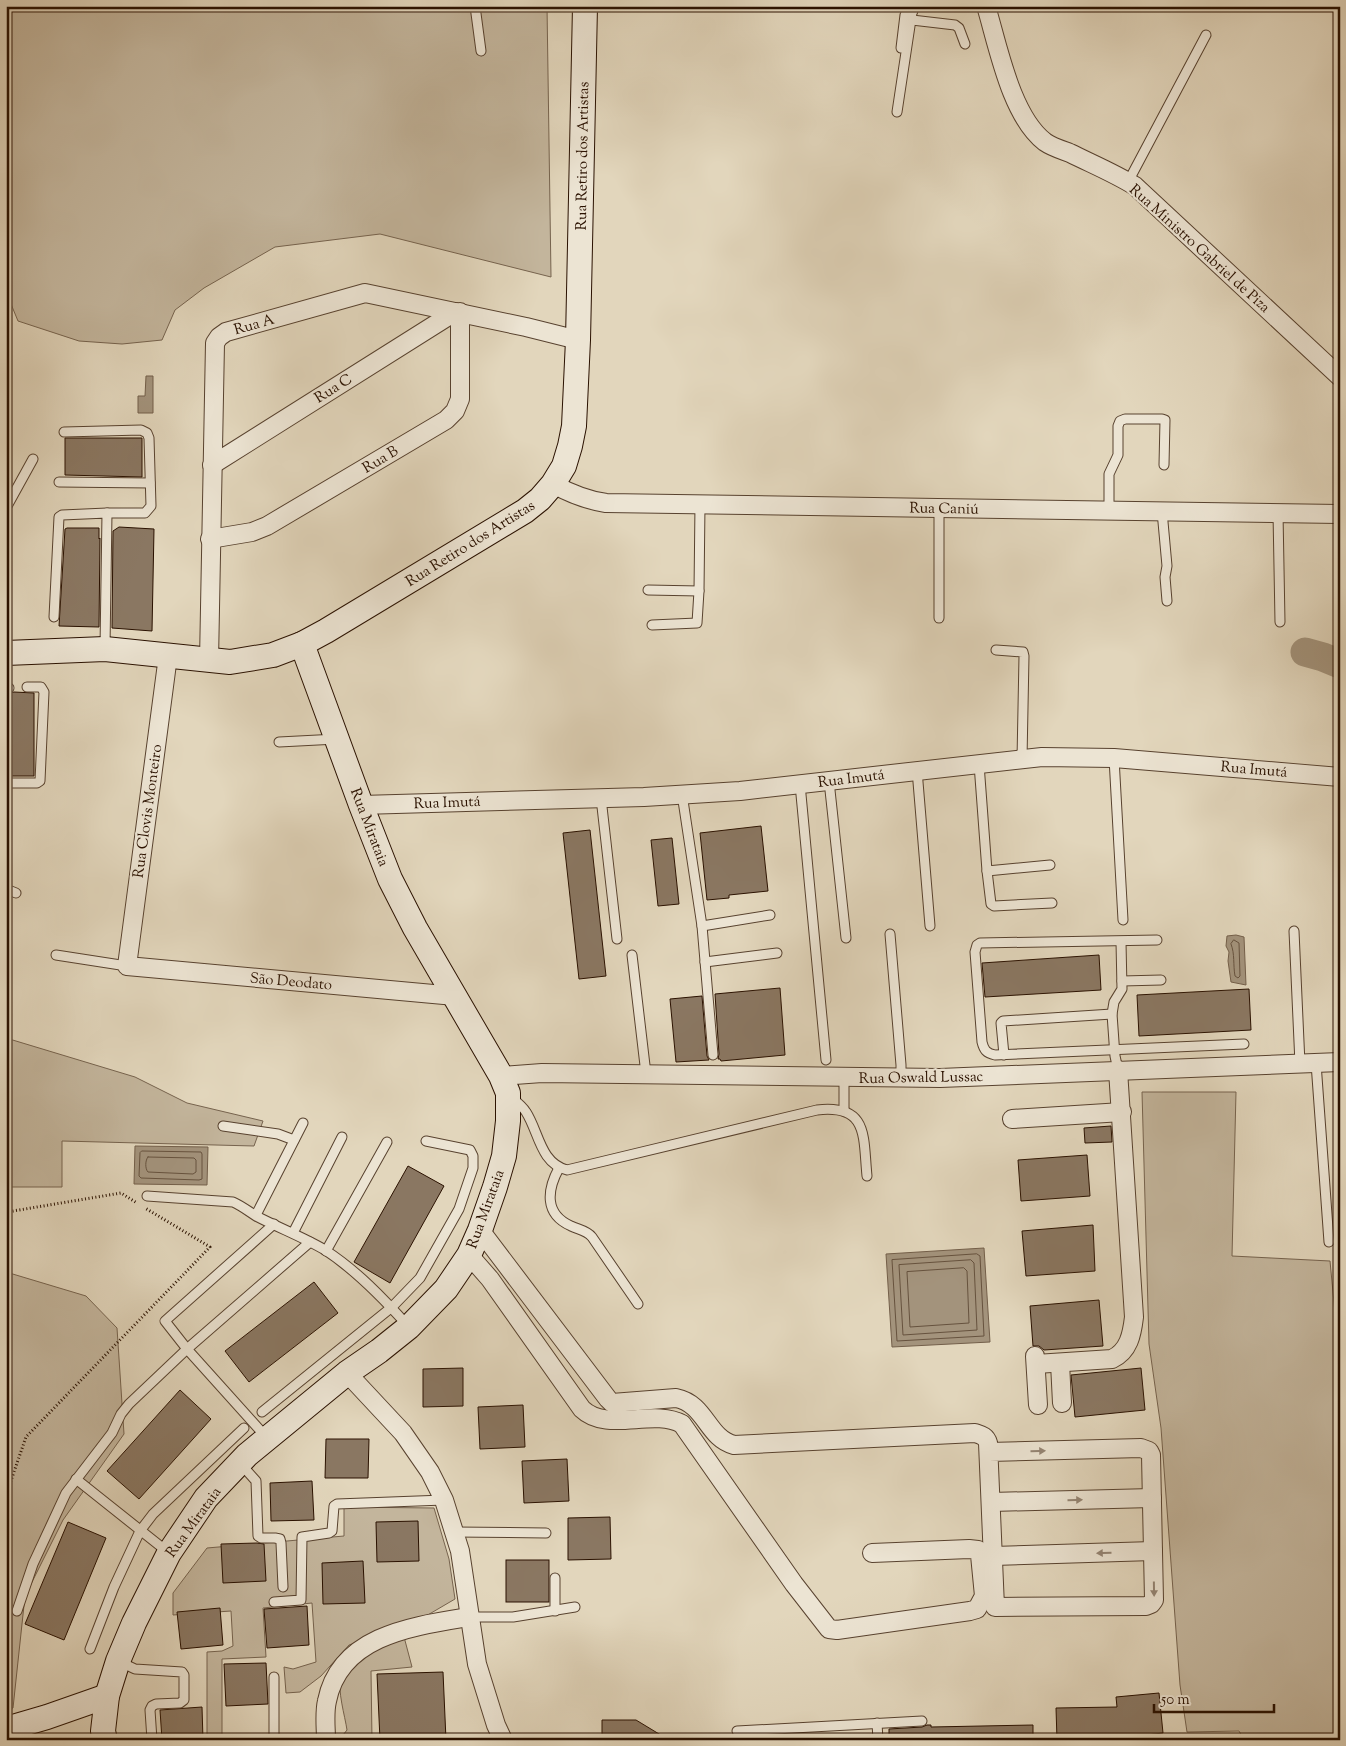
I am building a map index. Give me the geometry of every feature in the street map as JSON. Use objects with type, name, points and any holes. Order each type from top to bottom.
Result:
[{"type":"street","name":"Rua Retiro dos Artistas","points":[[6,653],[105,649],[230,662],[273,655],[302,644],[525,511],[540,499],[553,484],[564,466],[574,426],[578,340],[585,6]]},
{"type":"street","name":"Rua Ministro Gabriel de Piza","points":[[986,6],[1011,89],[1020,111],[1032,128],[1046,142],[1135,186],[1332,360],[1340,377]]},
{"type":"street","name":"Rua A","points":[[209,661],[215,343],[219,337],[226,332],[365,293],[578,340]]},
{"type":"street","name":"Rua C","points":[[212,464],[457,312]]},
{"type":"street","name":"Rua B","points":[[210,539],[252,532],[267,526],[446,420],[456,411],[460,399],[457,312]]},
{"type":"street","name":"Rua Caniú","points":[[553,484],[572,495],[606,503],[1340,514]]},
{"type":"street","name":"Rua Mirataia","points":[[105,1740],[107,1696],[118,1661],[134,1623],[169,1553],[206,1498],[267,1438],[347,1373],[409,1327],[446,1289],[469,1254],[480,1230],[504,1156],[508,1121],[505,1085],[415,928],[390,880],[302,644]]},
{"type":"street","name":"Rua Clovis Monteiro","points":[[127,966],[168,656]]},
{"type":"street","name":"Rua Imutá","points":[[361,805],[602,798],[740,791],[1042,757],[1114,758],[1340,777]]},
{"type":"street","name":"São Deodato","points":[[127,966],[455,996]]},
{"type":"street","name":"Rua Oswald Lussac","points":[[505,1085],[542,1073],[940,1078],[1088,1061],[1118,1070],[1221,1068],[1340,1062]]},
{"type":"street","points":[[1038,1405],[1035,1360],[1060,1363],[1112,1359],[1121,1355],[1131,1336],[1134,1317],[1118,1070]]},
{"type":"street","points":[[1012,1119],[1122,1112]]},
{"type":"street","points":[[480,1230],[612,1403],[676,1398],[686,1400],[699,1411],[720,1439],[734,1445],[975,1433],[986,1438],[989,1452],[995,1605],[997,1608],[1146,1606],[1151,1604],[1154,1600],[1151,1455],[1145,1449],[989,1452]]},
{"type":"street","points":[[469,1254],[490,1279],[587,1414],[600,1419],[670,1419],[682,1424],[794,1584],[829,1629],[837,1630],[970,1611],[977,1609],[984,1596],[978,1550],[872,1553]]},
{"type":"street","points":[[1060,1363],[1062,1403]]},
{"type":"street","points":[[347,1373],[403,1433],[430,1472],[444,1500],[460,1551],[477,1664],[496,1725],[503,1740]]},
{"type":"street","points":[[991,1502],[1152,1498]]},
{"type":"street","points":[[993,1556],[1153,1551]]},
{"type":"street","points":[[326,1740],[327,1701],[342,1668],[357,1653],[371,1642],[400,1631],[426,1624],[469,1617]]},
{"type":"street","points":[[6,1729],[107,1696]]},
{"type":"lane","points":[[476,6],[481,51]]},
{"type":"lane","points":[[901,48],[906,12],[912,12],[955,25],[965,44]]},
{"type":"lane","points":[[897,112],[912,12]]},
{"type":"lane","points":[[1128,182],[1206,34]]},
{"type":"lane","points":[[1109,511],[1110,474],[1118,455],[1118,426],[1120,421],[1124,419],[1165,420],[1164,465]]},
{"type":"lane","points":[[54,617],[59,517],[62,515],[146,513],[151,506],[149,438],[147,434],[141,430],[64,432]]},
{"type":"lane","points":[[6,508],[33,459]]},
{"type":"lane","points":[[59,482],[150,483]]},
{"type":"lane","points":[[652,625],[697,623],[700,504]]},
{"type":"lane","points":[[939,508],[939,618]]},
{"type":"lane","points":[[1162,511],[1167,566],[1165,577],[1167,601]]},
{"type":"lane","points":[[1278,512],[1280,622]]},
{"type":"lane","points":[[105,649],[106,513]]},
{"type":"lane","points":[[648,590],[699,591]]},
{"type":"lane","points":[[996,650],[1019,650],[1023,652],[1024,656],[1022,759]]},
{"type":"lane","points":[[6,783],[37,783],[40,781],[44,692],[41,687],[27,688]]},
{"type":"lane","points":[[279,742],[337,740]]},
{"type":"lane","points":[[1114,758],[1123,920]]},
{"type":"lane","points":[[979,764],[991,904],[994,906],[1052,903]]},
{"type":"lane","points":[[917,770],[930,926]]},
{"type":"lane","points":[[829,781],[846,938]]},
{"type":"lane","points":[[800,784],[826,1060]]},
{"type":"lane","points":[[682,794],[702,926],[713,1055]]},
{"type":"lane","points":[[602,798],[616,939]]},
{"type":"lane","points":[[987,871],[1050,864]]},
{"type":"lane","points":[[6,889],[16,893]]},
{"type":"lane","points":[[702,926],[770,915]]},
{"type":"lane","points":[[1294,931],[1329,1242]]},
{"type":"lane","points":[[890,934],[901,1078]]},
{"type":"lane","points":[[1157,940],[980,943],[975,952],[984,1050],[988,1054],[994,1055],[1088,1061],[1115,1051],[1244,1044]]},
{"type":"lane","points":[[1118,1070],[1112,1014],[1114,1002],[1122,989],[1121,942]]},
{"type":"lane","points":[[705,962],[777,953]]},
{"type":"lane","points":[[56,955],[127,966]]},
{"type":"lane","points":[[632,956],[646,1074]]},
{"type":"lane","points":[[1122,981],[1160,980]]},
{"type":"lane","points":[[1004,1055],[1002,1022],[1112,1014]]},
{"type":"lane","points":[[844,1077],[844,1111]]},
{"type":"lane","points":[[505,1085],[526,1112],[540,1147],[559,1168],[573,1169],[830,1108],[844,1111],[857,1119],[862,1132],[867,1176]]},
{"type":"lane","points":[[256,1215],[303,1123]]},
{"type":"lane","points":[[223,1126],[278,1134],[294,1140]]},
{"type":"lane","points":[[293,1233],[342,1137]]},
{"type":"lane","points":[[262,1412],[392,1307],[420,1278],[459,1209],[473,1168],[473,1156],[470,1150],[426,1141]]},
{"type":"lane","points":[[326,1251],[387,1142]]},
{"type":"lane","points":[[559,1168],[552,1181],[550,1197],[555,1213],[558,1218],[571,1226],[587,1232],[592,1237],[638,1304]]},
{"type":"lane","points":[[147,1196],[233,1202],[326,1251],[365,1282],[392,1307],[409,1327]]},
{"type":"lane","points":[[267,1438],[187,1349],[165,1321],[274,1224]]},
{"type":"lane","points":[[16,1611],[33,1564],[66,1493],[112,1433],[121,1414],[129,1404],[187,1349],[310,1242]]},
{"type":"lane","points":[[90,1649],[114,1587],[140,1530],[153,1514],[244,1428]]},
{"type":"lane","points":[[240,1463],[256,1481],[258,1536],[261,1538],[280,1539],[283,1587]]},
{"type":"lane","points":[[76,1479],[169,1553]]},
{"type":"lane","points":[[274,1602],[301,1600],[302,1537],[332,1531],[334,1506],[444,1500]]},
{"type":"lane","points":[[454,1532],[546,1533]]},
{"type":"lane","points":[[554,1612],[555,1578]]},
{"type":"lane","points":[[469,1617],[513,1617],[554,1612],[575,1607]]},
{"type":"lane","points":[[118,1661],[135,1669],[182,1672],[184,1675],[184,1700],[180,1703],[156,1704],[150,1710],[152,1740]]},
{"type":"lane","points":[[274,1677],[274,1740]]},
{"type":"lane","points":[[737,1731],[922,1720]]},
{"type":"lane","points":[[878,1723],[878,1740]]},
{"type":"path","points":[[6,1213],[121,1194],[210,1247],[26,1437],[6,1495]]},
{"type":"shaded area","points":[[6,6],[334,6],[337,8],[343,6],[547,6],[551,277],[380,234],[275,247],[204,288],[175,310],[162,340],[122,344],[79,341],[18,321],[6,292]]},
{"type":"shaded area","points":[[6,1038],[135,1077],[187,1103],[263,1121],[254,1146],[62,1141],[62,1187],[11,1187],[6,1206]]},
{"type":"shaded area","points":[[1142,1092],[1236,1092],[1232,1256],[1330,1261],[1337,1334],[1340,1334],[1340,1740],[1244,1740],[1239,1731],[1187,1732],[1180,1685],[1161,1428],[1149,1344]]},
{"type":"shaded area","points":[[6,1272],[86,1296],[117,1328],[124,1434],[63,1520],[25,1596],[13,1708],[6,1710]]},
{"type":"shaded area","points":[[344,1507],[434,1508],[449,1559],[455,1599],[426,1616],[349,1645],[321,1676],[300,1692],[286,1693],[284,1667],[293,1669],[316,1662],[312,1603],[263,1608],[266,1657],[222,1659],[222,1740],[207,1740],[207,1652],[222,1651],[233,1646],[231,1611],[173,1615],[173,1593],[207,1548],[344,1536]]},
{"type":"shaded area","points":[[403,1633],[412,1667],[371,1671],[372,1740],[339,1740],[347,1730],[340,1689],[341,1677],[344,1671],[358,1658]]},
{"type":"water","points":[[146,376],[153,376],[153,413],[138,413],[138,396],[145,396]]},
{"type":"water","points":[[1236,935],[1244,937],[1246,985],[1231,982],[1228,961],[1229,952],[1226,946],[1227,936]]},
{"type":"water","points":[[135,1146],[208,1147],[207,1185],[134,1184]]},
{"type":"water","points":[[984,1248],[990,1342],[892,1347],[886,1254]]},
{"type":"building","points":[[65,438],[142,438],[142,477],[65,475]]},
{"type":"building","points":[[119,527],[154,529],[152,631],[112,628],[113,531]]},
{"type":"building","points":[[99,528],[99,627],[59,626],[65,529]]},
{"type":"building","points":[[14,692],[34,693],[34,776],[6,776],[6,694]]},
{"type":"building","points":[[761,826],[768,891],[729,895],[729,898],[707,900],[700,833]]},
{"type":"building","points":[[590,830],[606,976],[579,979],[563,833]]},
{"type":"building","points":[[672,838],[679,904],[658,906],[651,840]]},
{"type":"building","points":[[1099,955],[1101,990],[985,997],[982,963]]},
{"type":"building","points":[[780,988],[785,1055],[721,1061],[718,1059],[715,994]]},
{"type":"building","points":[[1249,989],[1251,1030],[1139,1036],[1137,995]]},
{"type":"building","points":[[702,996],[707,1056],[709,1060],[676,1062],[670,999]]},
{"type":"building","points":[[1111,1126],[1112,1142],[1085,1143],[1084,1128]]},
{"type":"building","points":[[1087,1155],[1090,1196],[1021,1201],[1018,1160]]},
{"type":"building","points":[[408,1166],[444,1186],[390,1283],[354,1262]]},
{"type":"building","points":[[1093,1225],[1095,1271],[1026,1276],[1022,1231]]},
{"type":"building","points":[[314,1282],[338,1313],[249,1382],[225,1351]]},
{"type":"building","points":[[1099,1300],[1103,1346],[1044,1350],[1039,1346],[1033,1346],[1030,1306]]},
{"type":"building","points":[[463,1368],[463,1406],[423,1407],[423,1369]]},
{"type":"building","points":[[1141,1368],[1145,1410],[1075,1417],[1071,1375]]},
{"type":"building","points":[[180,1390],[211,1419],[139,1499],[107,1471]]},
{"type":"building","points":[[523,1405],[525,1447],[480,1449],[478,1407]]},
{"type":"building","points":[[326,1439],[369,1439],[368,1478],[325,1478]]},
{"type":"building","points":[[567,1459],[569,1501],[524,1503],[522,1461]]},
{"type":"building","points":[[312,1481],[314,1520],[271,1521],[270,1483]]},
{"type":"building","points":[[610,1517],[611,1559],[568,1560],[568,1518]]},
{"type":"building","points":[[418,1521],[419,1561],[377,1562],[376,1522]]},
{"type":"building","points":[[68,1522],[106,1538],[64,1640],[25,1624]]},
{"type":"building","points":[[221,1544],[264,1544],[266,1581],[223,1583]]},
{"type":"building","points":[[506,1560],[549,1560],[549,1602],[506,1602]]},
{"type":"building","points":[[363,1561],[365,1603],[323,1604],[322,1563]]},
{"type":"building","points":[[307,1606],[309,1645],[267,1648],[264,1609]]},
{"type":"building","points":[[220,1608],[223,1645],[181,1649],[177,1612]]},
{"type":"building","points":[[266,1663],[268,1704],[226,1706],[224,1664]]},
{"type":"building","points":[[443,1672],[446,1740],[380,1740],[377,1674]]},
{"type":"building","points":[[1159,1693],[1163,1733],[1101,1740],[1057,1740],[1056,1708],[1117,1707],[1116,1697]]},
{"type":"building","points":[[202,1707],[203,1740],[162,1740],[160,1710]]},
{"type":"building","points":[[602,1720],[636,1720],[669,1740],[602,1740]]},
{"type":"building","points":[[931,1725],[931,1727],[1033,1725],[1033,1740],[889,1740],[889,1729]]},
{"type":"waterway","points":[[1305,652],[1340,664]]}]
